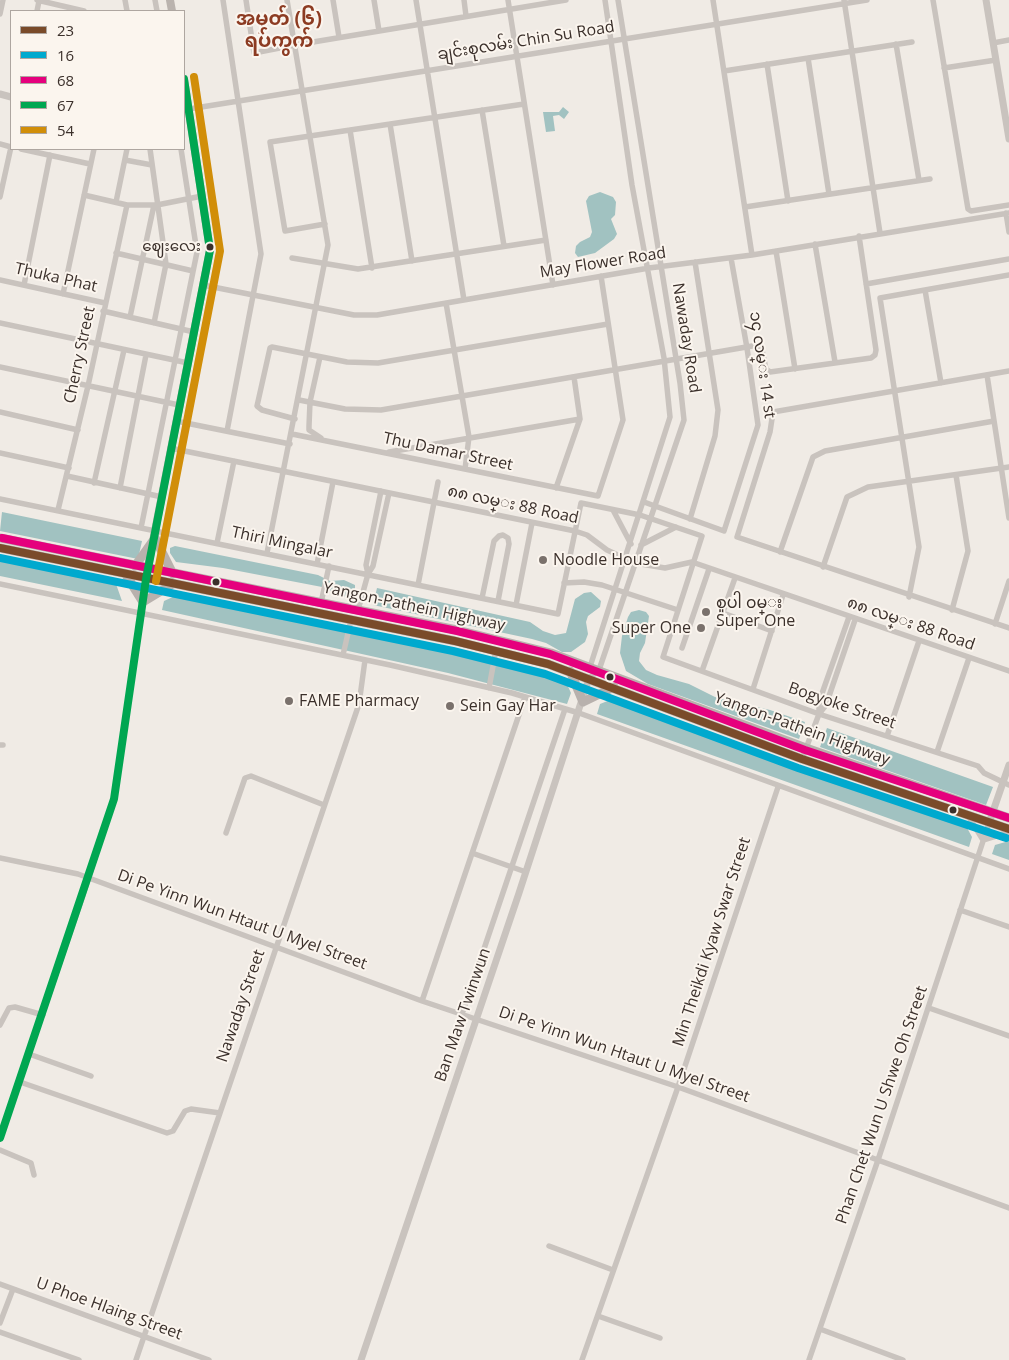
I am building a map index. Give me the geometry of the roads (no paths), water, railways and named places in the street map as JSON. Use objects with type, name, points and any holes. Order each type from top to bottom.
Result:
[{"type":"main road","points":[[146,579],[210,250],[185,94]]},
{"type":"main road","points":[[135,566],[156,534]]},
{"type":"main road","points":[[156,534],[174,574]]},
{"type":"main road","name":"Yangon-Pathein Highway","points":[[0,538],[512,643],[599,670],[806,748],[1009,818]]},
{"type":"main road","name":"Yangon-Pathein Highway","points":[[0,548],[171,585],[496,650],[570,671],[802,758],[967,814],[1009,831]]},
{"type":"main road","points":[[126,575],[143,602],[171,585]]},
{"type":"main road","points":[[570,671],[583,702],[614,688]]},
{"type":"street","points":[[0,14],[3,0]]},
{"type":"street","points":[[38,0],[68,10]]},
{"type":"street","points":[[223,0],[261,254],[226,431]]},
{"type":"street","points":[[246,0],[254,54],[339,37],[566,0]]},
{"type":"street","points":[[267,553],[285,472],[328,245],[287,0]]},
{"type":"street","points":[[333,0],[339,37]]},
{"type":"street","points":[[374,0],[379,31]]},
{"type":"street","points":[[416,0],[464,300]]},
{"type":"street","points":[[464,0],[466,16]]},
{"type":"street","points":[[508,0],[553,285]]},
{"type":"street","name":"Nawaday Road","points":[[589,678],[589,667],[626,561],[670,417],[665,360],[632,185],[605,0]]},
{"type":"street","name":"Nawaday Road","points":[[599,670],[684,420],[676,358],[618,0]]},
{"type":"street","points":[[713,0],[752,255]]},
{"type":"street","name":"ချင်းစုလမ်း Chin Su Road","points":[[186,110],[844,2],[867,0]]},
{"type":"street","points":[[933,0],[968,211],[1009,205]]},
{"type":"street","points":[[986,0],[1009,139]]},
{"type":"street","points":[[844,2],[880,233]]},
{"type":"street","points":[[993,42],[1009,40]]},
{"type":"street","points":[[724,71],[912,42]]},
{"type":"street","points":[[896,44],[919,180]]},
{"type":"street","points":[[808,58],[829,194]]},
{"type":"street","points":[[944,68],[996,60]]},
{"type":"street","points":[[767,64],[788,201]]},
{"type":"street","points":[[325,224],[285,231],[270,142],[524,104]]},
{"type":"street","points":[[482,110],[504,246]]},
{"type":"street","points":[[390,124],[412,261]]},
{"type":"street","points":[[350,130],[372,268]]},
{"type":"street","points":[[0,197],[10,150]]},
{"type":"street","points":[[26,150],[90,164]]},
{"type":"street","points":[[63,294],[94,150]]},
{"type":"street","points":[[116,202],[127,150]]},
{"type":"street","points":[[150,150],[156,205],[166,264],[154,323]]},
{"type":"street","points":[[141,528],[197,252],[181,150]]},
{"type":"street","points":[[24,285],[50,155]]},
{"type":"street","points":[[124,160],[152,165]]},
{"type":"street","points":[[745,207],[930,179]]},
{"type":"street","points":[[84,195],[127,205],[156,205],[202,196]]},
{"type":"street","name":"Cherry Street","points":[[58,510],[88,386],[127,205]]},
{"type":"street","points":[[130,317],[156,205]]},
{"type":"street","points":[[1008,213],[1009,232]]},
{"type":"street","name":"May Flower Road","points":[[203,285],[354,315],[376,315],[648,268],[752,255],[1008,213]]},
{"type":"street","points":[[299,400],[345,409],[381,410],[676,358],[710,355],[758,345],[761,347],[768,371],[871,358],[875,355],[859,236]]},
{"type":"street","points":[[292,258],[358,269],[546,240]]},
{"type":"street","points":[[816,244],[835,362]]},
{"type":"street","points":[[776,251],[795,369]]},
{"type":"street","points":[[116,253],[193,270]]},
{"type":"street","name":"၁၄ လမ္း 14 st","points":[[690,520],[724,531],[758,425],[731,258]]},
{"type":"street","points":[[866,284],[1009,259]]},
{"type":"street","points":[[644,502],[690,520],[715,436],[718,410],[695,262]]},
{"type":"street","points":[[909,597],[919,547],[880,298],[1009,275]]},
{"type":"street","points":[[601,276],[614,370]]},
{"type":"street","name":"Thuka Phat","points":[[0,280],[105,303]]},
{"type":"street","points":[[925,290],[940,383]]},
{"type":"street","points":[[446,303],[469,437],[465,469]]},
{"type":"street","points":[[104,311],[194,332]]},
{"type":"street","points":[[0,324],[188,363]]},
{"type":"street","points":[[295,419],[262,410],[257,406],[270,348],[275,347],[347,362],[378,363],[608,324]]},
{"type":"street","points":[[94,483],[124,350]]},
{"type":"street","points":[[120,488],[146,354]]},
{"type":"street","points":[[320,357],[310,402],[309,430],[327,441]]},
{"type":"street","points":[[0,367],[179,405]]},
{"type":"street","name":"Thu Damar Street","points":[[292,434],[598,496],[622,420],[614,370]]},
{"type":"street","points":[[1009,371],[773,412],[770,432],[737,537],[909,597],[1009,628]]},
{"type":"street","points":[[987,375],[1009,518]]},
{"type":"street","points":[[556,488],[580,419],[574,376]]},
{"type":"street","points":[[0,412],[78,430]]},
{"type":"street","points":[[385,453],[580,419]]},
{"type":"street","points":[[176,421],[290,444]]},
{"type":"street","points":[[780,552],[813,457],[825,451],[994,421]]},
{"type":"street","name":"၈၈ လမ္း 88 Road","points":[[170,448],[587,534],[626,561],[635,564],[665,568],[692,562],[783,595],[1009,671]]},
{"type":"street","points":[[0,453],[69,468]]},
{"type":"street","points":[[217,543],[234,461]]},
{"type":"street","points":[[823,567],[847,497],[868,487],[1009,467]]},
{"type":"street","points":[[952,610],[968,551],[956,475]]},
{"type":"street","points":[[67,476],[162,498]]},
{"type":"street","points":[[317,564],[333,482]]},
{"type":"street","points":[[418,585],[438,482]]},
{"type":"street","points":[[368,574],[366,565],[381,492]]},
{"type":"street","points":[[358,610],[368,574],[373,566],[389,493]]},
{"type":"street","name":"Thiri Mingalar","points":[[0,499],[141,528],[156,534],[217,543],[558,614],[564,583]]},
{"type":"street","points":[[581,503],[613,510],[640,515],[702,536],[678,610],[616,589],[584,582],[564,583],[581,503]]},
{"type":"street","points":[[613,510],[631,544]]},
{"type":"street","points":[[516,605],[532,523]]},
{"type":"street","points":[[641,545],[676,527]]},
{"type":"street","points":[[373,530],[381,532]]},
{"type":"street","points":[[482,598],[494,541],[499,536],[504,535],[508,538],[509,544],[498,601]]},
{"type":"street","points":[[321,603],[329,566]]},
{"type":"street","points":[[682,648],[709,569]]},
{"type":"street","points":[[702,671],[735,578]]},
{"type":"street","points":[[0,1138],[43,1015],[114,799],[146,579]]},
{"type":"street","points":[[994,624],[1009,581]]},
{"type":"street","points":[[0,584],[343,653],[365,660],[490,686],[579,713],[778,787],[1009,869]]},
{"type":"street","points":[[752,689],[783,595]]},
{"type":"street","name":"Bogyoke Street","points":[[678,610],[663,657],[819,714],[978,766],[984,773],[1006,784]]},
{"type":"street","points":[[723,613],[772,631]]},
{"type":"street","points":[[819,714],[819,702],[848,617]]},
{"type":"street","points":[[343,653],[351,620]]},
{"type":"street","points":[[802,758],[819,714],[826,705],[856,620]]},
{"type":"street","points":[[887,736],[919,641]]},
{"type":"street","points":[[490,686],[496,650]]},
{"type":"street","points":[[937,752],[969,658]]},
{"type":"street","name":"Nawaday Street","points":[[136,1360],[359,704],[365,660]]},
{"type":"street","points":[[589,678],[599,670]]},
{"type":"street","name":"Ban Maw Twinwun","points":[[361,1360],[583,702],[589,678]]},
{"type":"street","points":[[422,1001],[525,697]]},
{"type":"street","points":[[462,1014],[565,709]]},
{"type":"street","points":[[989,823],[1006,784],[1009,765]]},
{"type":"street","points":[[226,833],[245,778],[251,776],[324,805]]},
{"type":"street","name":"Min Theikdi Kyaw Swar Street","points":[[582,1360],[678,1087],[778,787]]},
{"type":"street","points":[[967,814],[983,840],[1009,831]]},
{"type":"street","name":"Phan Chet Wun U Shwe Oh Street","points":[[809,1360],[929,1008],[989,823]]},
{"type":"street","points":[[472,853],[526,872]]},
{"type":"street","name":"Di Pe Yinn Wun Htaut U Myel Street","points":[[0,858],[89,878],[422,1001],[678,1087],[1009,1208]]},
{"type":"street","points":[[960,910],[1009,927]]},
{"type":"street","points":[[0,1025],[9,1008],[15,1007],[43,1015]]},
{"type":"street","points":[[929,1008],[1009,1036]]},
{"type":"street","points":[[29,1054],[91,1076]]},
{"type":"street","points":[[20,1082],[167,1133],[173,1131],[185,1111],[191,1109],[220,1113]]},
{"type":"street","points":[[0,1150],[31,1163],[34,1175]]},
{"type":"street","points":[[549,1246],[614,1270]]},
{"type":"street","name":"U Phoe Hlaing Street","points":[[0,1284],[209,1360]]},
{"type":"street","points":[[0,1323],[13,1289]]},
{"type":"street","points":[[598,1316],[660,1338]]},
{"type":"street","points":[[820,1330],[903,1360]]},
{"type":"street","points":[[0,1332],[80,1360]]},
{"type":"water","points":[[563,107],[569,112],[564,119],[559,115],[553,116],[555,131],[546,132],[543,112],[559,112]]},
{"type":"water","points":[[600,192],[613,197],[616,202],[615,215],[611,219],[617,234],[614,239],[595,253],[578,257],[575,253],[576,246],[590,237],[592,232],[586,201],[589,196]]},
{"type":"water","points":[[2,512],[142,541],[138,559],[0,531]]},
{"type":"water","points":[[175,546],[318,575],[330,581],[344,580],[355,585],[355,593],[352,597],[348,598],[322,587],[223,568],[176,562],[170,553],[170,548]]},
{"type":"water","points":[[0,560],[116,584],[122,601],[0,576]]},
{"type":"water","points":[[377,588],[530,622],[543,631],[555,635],[566,633],[575,599],[584,593],[591,592],[601,601],[600,607],[588,616],[586,622],[588,634],[585,642],[571,652],[562,652],[546,643],[532,639],[373,605]]},
{"type":"water","points":[[175,596],[515,667],[566,682],[571,693],[567,704],[448,673],[162,610],[164,601]]},
{"type":"water","points":[[639,610],[646,612],[649,616],[645,643],[640,653],[639,661],[646,670],[689,684],[715,697],[770,710],[805,722],[799,739],[648,684],[626,671],[620,653],[622,636],[631,612]]},
{"type":"water","points":[[615,698],[966,826],[972,837],[969,847],[597,714],[600,704]]},
{"type":"water","points":[[827,728],[993,787],[986,805],[820,747]]},
{"type":"water","points":[[1009,841],[1009,860],[992,854],[995,845]]},
{"type":"place","name":"ဈေးလေး","points":[[210,247]]},
{"type":"place","name":"Noodle House","points":[[543,560]]},
{"type":"place","name":"စူပါ ၀မ္း Super One","points":[[706,612]]},
{"type":"place","name":"Super One","points":[[701,628]]},
{"type":"place","name":"FAME Pharmacy","points":[[289,701]]},
{"type":"place","name":"Sein Gay Har","points":[[450,706]]},
{"type":"district","name":"အမှတ် (၆) ရပ်ကွက်","points":[[279,31]]}]
